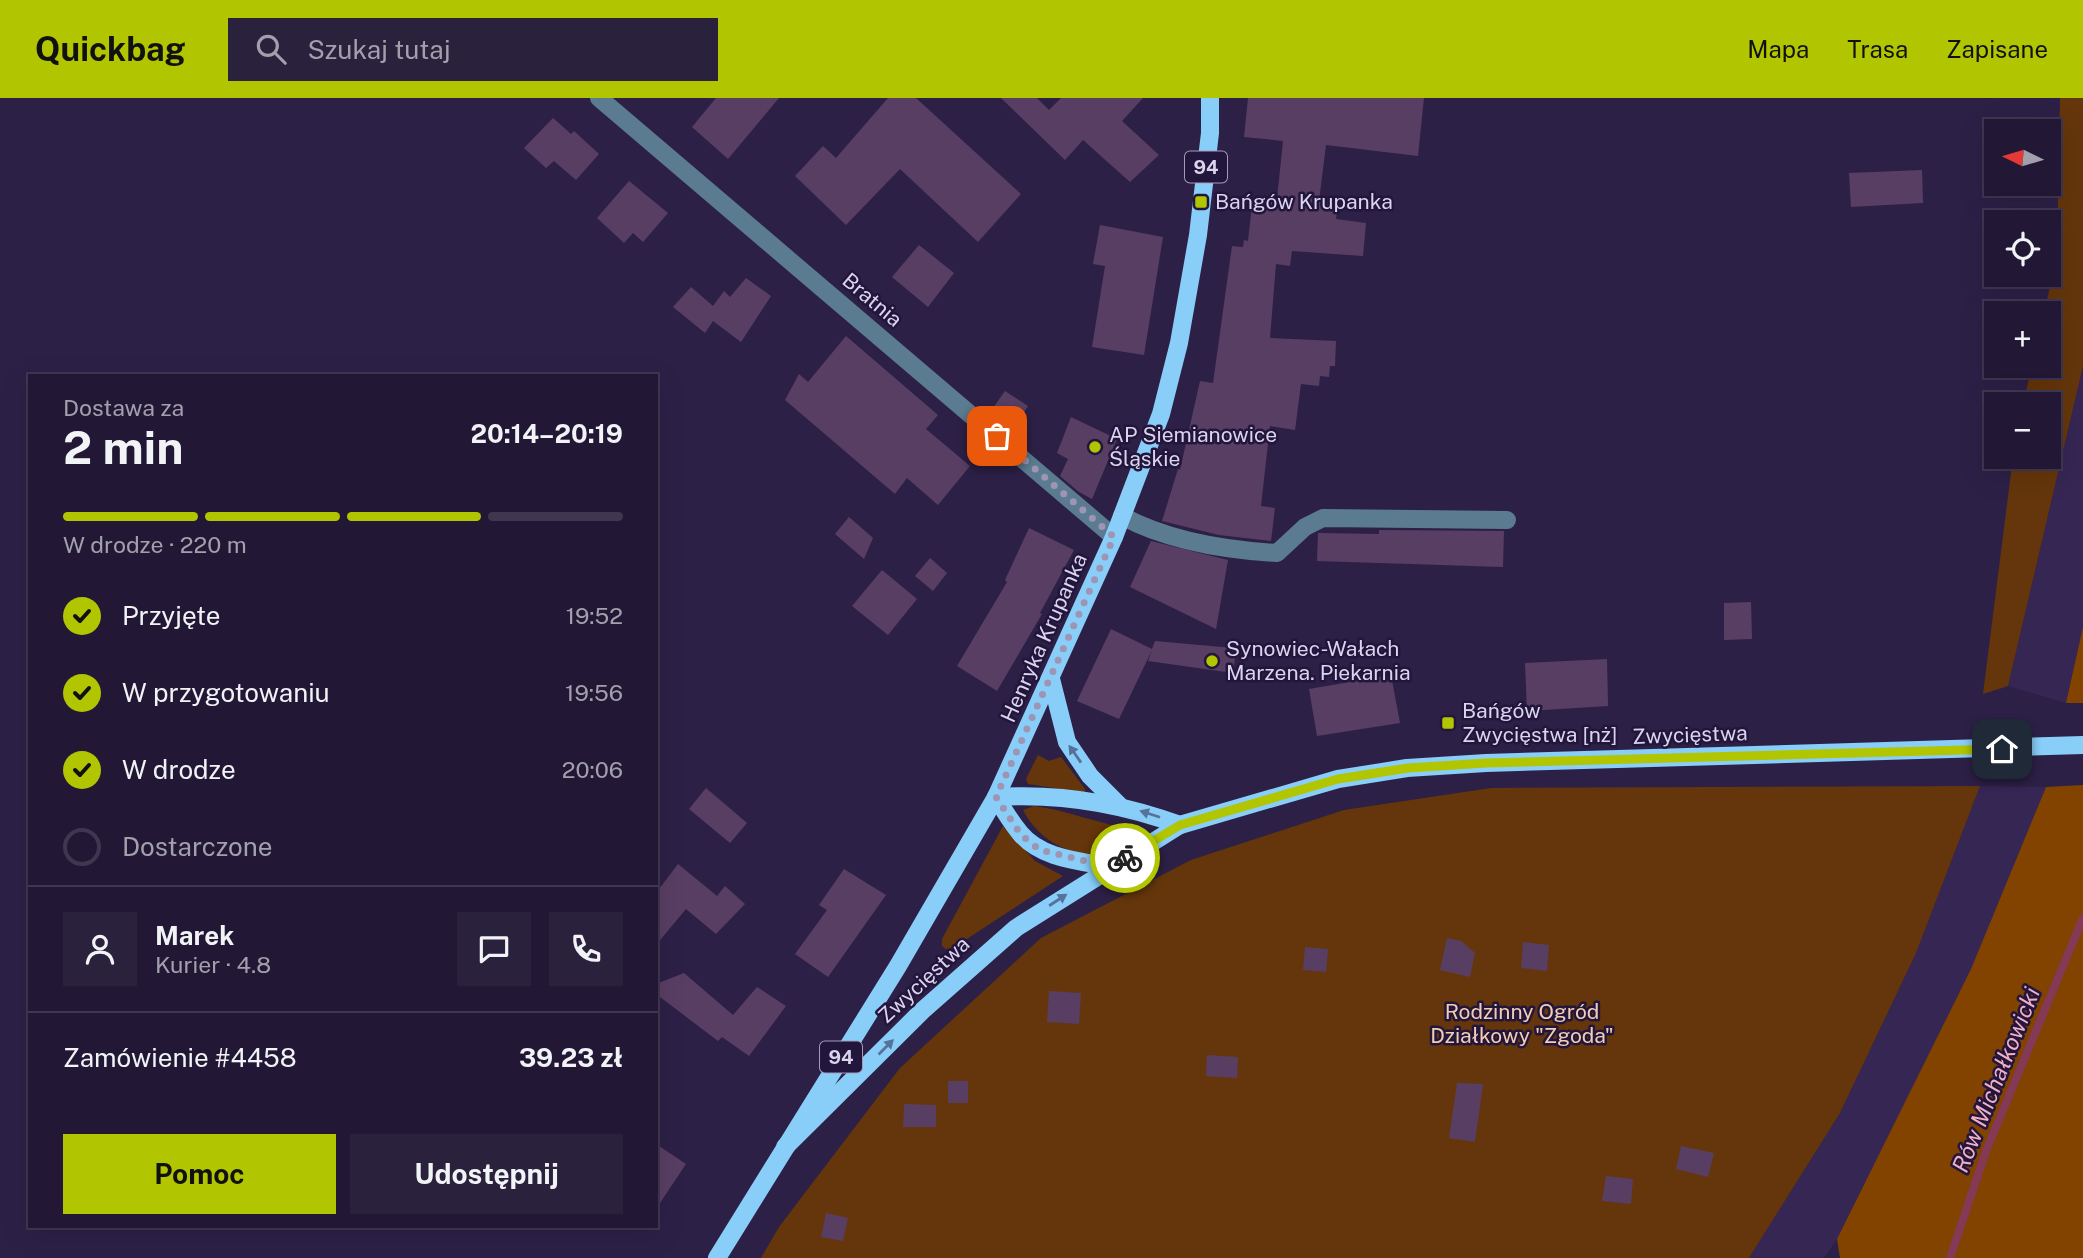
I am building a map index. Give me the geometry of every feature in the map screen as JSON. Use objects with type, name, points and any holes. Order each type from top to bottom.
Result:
[{"type":"main road","name":"Henryka Krupanka","points":[[785,1147],[898,966],[996,797],[1114,537],[1161,414],[1180,343],[1199,224],[1210,133],[1210,98]]},
{"type":"main road","points":[[1051,679],[1067,742],[1090,776],[1119,805]]},
{"type":"main road","name":"Zwycięstwa","points":[[785,1147],[922,1011],[1016,928],[1180,825],[1338,779],[1408,768],[1486,763],[2083,745]]},
{"type":"main road","points":[[996,797],[1046,796],[1119,805],[1180,825]]},
{"type":"main road","points":[[996,797],[1021,835],[1040,850],[1111,867]]},
{"type":"main road","name":"94","points":[[717,1258],[785,1147]]},
{"type":"street","name":"Bratnia","points":[[599,98],[1114,537]]},
{"type":"street","points":[[1122,516],[1149,530],[1225,547],[1277,553],[1305,527],[1324,518],[1507,520]]},
{"type":"shaded area","points":[[2083,366],[2083,627],[2066,703],[2008,686]]},
{"type":"shaded area","points":[[2083,627],[2083,703],[2066,703]]},
{"type":"shaded area","points":[[2083,785],[2083,1258],[1840,1258],[1837,1239],[1971,969],[2046,787]]},
{"type":"shaded area","points":[[1980,786],[2046,787],[1971,969],[1837,1239],[1824,1258],[1749,1258],[1840,1113],[1916,953]]},
{"type":"green space","points":[[2060,98],[2083,98],[2083,366],[2061,460],[2061,392],[2026,392],[2029,378],[2061,378],[2061,301],[2047,301],[2050,287],[2061,287],[2061,210],[2058,210],[2058,196],[2062,196],[2062,119],[2060,119]]},
{"type":"green space","points":[[2011,469],[2059,469],[2008,686],[1983,694]]},
{"type":"green space","points":[[1038,755],[1049,761],[1061,757],[1085,789],[1085,793],[1028,784],[1026,779]]},
{"type":"green space","name":"Rodzinny Ogród Działkowy \"Zgoda\"","points":[[1980,786],[1916,953],[1840,1113],[1749,1258],[761,1258],[779,1227],[900,1068],[1041,938],[1191,860],[1344,810],[1491,788]]},
{"type":"green space","points":[[1034,806],[1132,829],[1136,835],[1121,846],[1105,852],[1089,854],[1074,851],[1058,846],[1033,825],[1023,810]]},
{"type":"green space","points":[[1003,826],[1035,861],[1063,876],[953,948],[946,949],[942,946],[942,939]]},
{"type":"building","points":[[716,98],[779,98],[728,159],[692,127]]},
{"type":"building","points":[[888,98],[916,98],[1021,194],[978,242],[900,169],[846,225],[795,176],[823,146],[836,158]]},
{"type":"building","points":[[1001,98],[1037,98],[1049,110],[1061,98],[1143,98],[1122,121],[1159,155],[1130,182],[1083,140],[1065,160]]},
{"type":"building","points":[[1248,98],[1424,98],[1418,156],[1326,145],[1319,201],[1338,203],[1336,219],[1366,223],[1363,256],[1292,251],[1290,266],[1276,264],[1270,338],[1336,341],[1335,366],[1330,366],[1329,377],[1320,376],[1319,386],[1301,384],[1295,430],[1270,426],[1261,506],[1275,508],[1271,541],[1219,535],[1162,521],[1178,469],[1180,470],[1200,381],[1213,383],[1232,246],[1243,247],[1244,240],[1248,241],[1253,197],[1277,199],[1283,141],[1244,137]]},
{"type":"building","points":[[553,118],[571,134],[574,131],[599,154],[576,180],[554,161],[546,168],[524,148]]},
{"type":"building","points":[[1922,170],[1923,203],[1851,207],[1849,173]]},
{"type":"building","points":[[629,181],[668,213],[643,242],[633,233],[624,243],[597,218]]},
{"type":"building","points":[[1100,225],[1163,237],[1144,355],[1092,347],[1105,266],[1093,264]]},
{"type":"building","points":[[919,245],[954,273],[928,307],[892,277]]},
{"type":"building","points":[[746,278],[771,296],[741,342],[713,321],[705,333],[673,307],[691,287],[713,306],[724,291],[730,297]]},
{"type":"building","points":[[846,336],[938,415],[926,429],[970,466],[938,505],[907,478],[895,494],[785,400],[799,374],[808,382]]},
{"type":"building","points":[[1005,391],[1028,406],[1011,433],[988,415]]},
{"type":"building","points":[[1071,417],[1117,439],[1092,499],[1060,476],[1068,459],[1057,453]]},
{"type":"building","points":[[849,517],[873,538],[864,559],[835,534]]},
{"type":"building","points":[[1029,528],[1074,550],[1040,613],[1042,614],[997,691],[957,666],[1007,582],[1005,580]]},
{"type":"building","points":[[1379,530],[1504,531],[1503,567],[1317,561],[1318,533],[1379,534]]},
{"type":"building","points":[[1151,541],[1228,560],[1216,629],[1130,587]]},
{"type":"building","points":[[930,558],[947,573],[933,591],[915,576]]},
{"type":"building","points":[[882,570],[917,599],[888,635],[852,606]]},
{"type":"building","points":[[1751,602],[1752,639],[1724,640],[1724,603]]},
{"type":"building","points":[[1111,629],[1152,649],[1155,641],[1233,648],[1236,650],[1233,673],[1148,661],[1152,650],[1119,719],[1077,701]]},
{"type":"building","points":[[1607,659],[1608,706],[1527,711],[1525,663]]},
{"type":"building","points":[[1391,675],[1400,723],[1317,736],[1309,689]]},
{"type":"building","points":[[706,788],[747,823],[730,843],[689,809]]},
{"type":"building","points":[[678,864],[717,896],[725,886],[745,904],[716,934],[686,909],[658,943],[658,890]]},
{"type":"building","points":[[844,869],[886,895],[828,977],[795,954],[827,910],[819,905]]},
{"type":"building","points":[[1447,938],[1461,941],[1475,953],[1470,977],[1440,970]]},
{"type":"building","points":[[1523,942],[1549,945],[1547,971],[1521,968]]},
{"type":"building","points":[[1305,947],[1328,949],[1326,972],[1303,970]]},
{"type":"building","points":[[684,973],[733,1015],[757,987],[786,1006],[749,1056],[722,1037],[718,1041],[658,996],[658,983]]},
{"type":"building","points":[[1049,991],[1081,993],[1079,1024],[1047,1022]]},
{"type":"building","points":[[1207,1055],[1238,1057],[1237,1078],[1206,1076]]},
{"type":"building","points":[[948,1081],[968,1081],[968,1103],[948,1103]]},
{"type":"building","points":[[1457,1083],[1483,1084],[1475,1142],[1449,1138]]},
{"type":"building","points":[[904,1104],[936,1105],[936,1127],[903,1127]]},
{"type":"building","points":[[658,1145],[686,1164],[658,1206]]},
{"type":"building","points":[[1681,1146],[1714,1153],[1708,1177],[1676,1169]]},
{"type":"building","points":[[1606,1176],[1633,1179],[1631,1204],[1602,1201]]},
{"type":"building","points":[[826,1213],[848,1218],[843,1241],[821,1237]]},
{"type":"waterway","name":"Rów Michałkowicki","points":[[1950,1258],[1986,1151],[2083,918]]},
{"type":"way so far","points":[[997,436],[1114,537],[996,797],[1021,835],[1040,850],[1111,867],[1125,858]]},
{"type":"place","name":"Bańgów Krupanka","points":[[1201,202]]},
{"type":"place","name":"AP Siemianowice Śląskie","points":[[1095,447]]},
{"type":"place","name":"Synowiec-Wałach Marzena. Piekarnia","points":[[1212,661]]},
{"type":"place","name":"Bańgów Zwycięstwa [nż]","points":[[1448,723]]},
{"type":"route","points":[[1125,858],[1180,825],[1338,779],[1408,768],[1486,763],[2002,749]]}]
